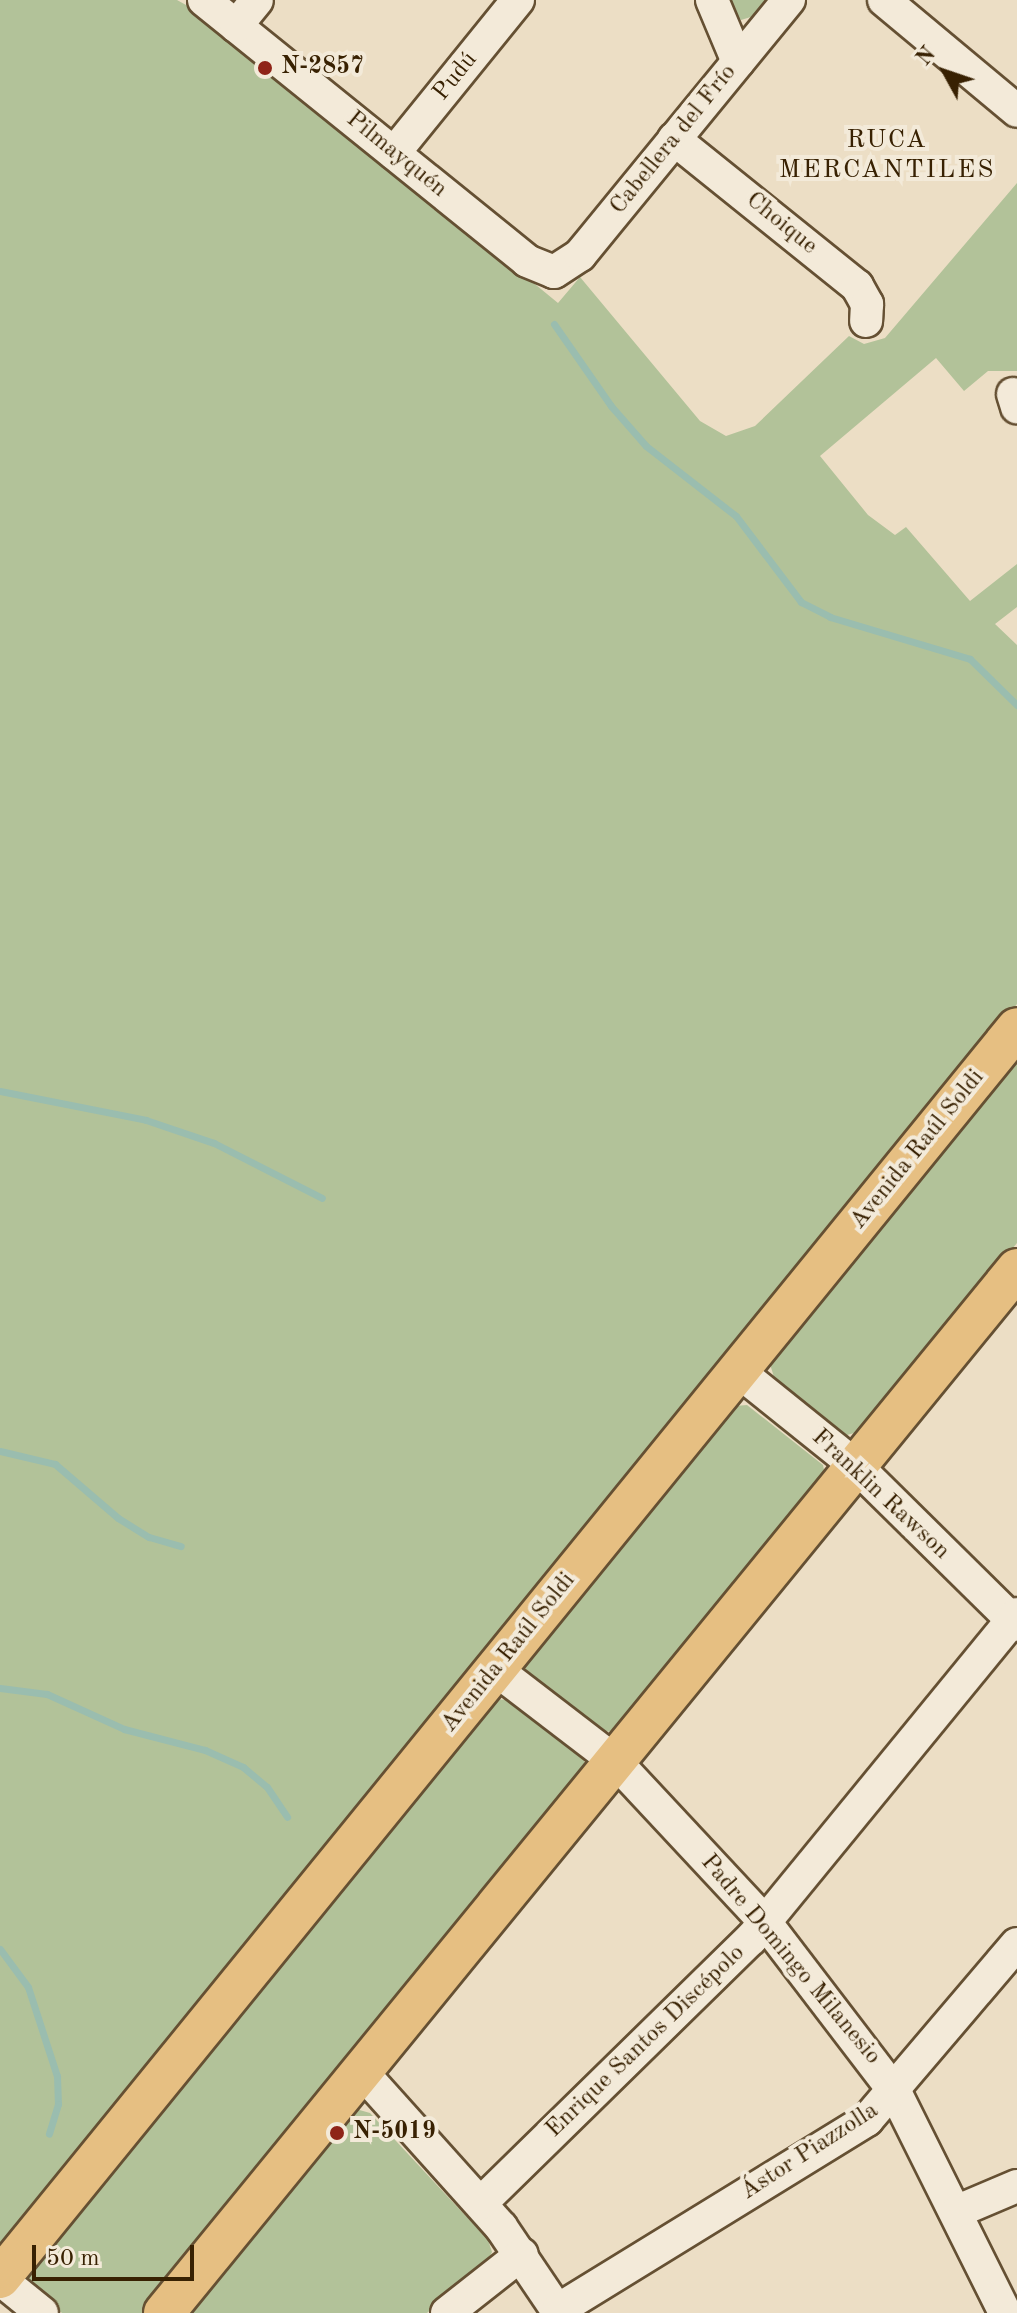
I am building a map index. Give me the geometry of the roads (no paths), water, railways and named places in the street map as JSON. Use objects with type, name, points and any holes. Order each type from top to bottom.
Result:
[{"type":"main road","name":"Avenida Raúl Soldi","points":[[0,2278],[1017,1028]]},
{"type":"main road","points":[[164,2313],[1017,1269]]},
{"type":"street","name":"Pilmayquén","points":[[204,0],[527,261],[554,272]]},
{"type":"street","points":[[236,26],[257,0]]},
{"type":"street","name":"Pudú","points":[[394,153],[516,0]]},
{"type":"street","points":[[712,0],[738,62]]},
{"type":"street","name":"Cabellera del Frío","points":[[554,272],[580,255],[789,0]]},
{"type":"street","points":[[884,0],[1017,111]]},
{"type":"street","name":"Choique","points":[[674,139],[857,286],[867,304],[866,321]]},
{"type":"street","name":"Franklin Rawson","points":[[738,1371],[856,1466],[1015,1620]]},
{"type":"street","name":"Enrique Santos Discépolo","points":[[481,2203],[765,1922],[1015,1620]]},
{"type":"street","name":"Padre Domingo Milanesio","points":[[495,1669],[615,1761],[765,1922],[895,2092],[958,2211],[1005,2313]]},
{"type":"street","name":"Ástor Piazzolla","points":[[559,2312],[855,2128],[895,2092],[1017,1944]]},
{"type":"street","points":[[361,2071],[481,2203],[522,2254],[559,2312]]},
{"type":"street","points":[[958,2211],[1017,2186]]},
{"type":"street","points":[[447,2313],[522,2254]]},
{"type":"street","points":[[0,2278],[42,2313]]},
{"type":"waterway","points":[[554,324],[611,406],[646,446],[736,516],[801,602],[830,617],[970,659],[1017,705]]},
{"type":"waterway","points":[[0,1091],[146,1120],[214,1143],[322,1198]]},
{"type":"waterway","points":[[0,1451],[55,1464],[118,1518],[149,1537],[181,1546]]},
{"type":"waterway","points":[[0,1688],[47,1694],[124,1729],[205,1750],[243,1767],[267,1787],[287,1817]]},
{"type":"waterway","points":[[0,1949],[28,1987],[57,2076],[58,2104],[49,2134]]},
{"type":"place","name":"N-2857","points":[[265,68]]},
{"type":"place","name":"N-5019","points":[[337,2133]]},
{"type":"district","name":"RUCA MERCANTILES","points":[[887,156]]}]
